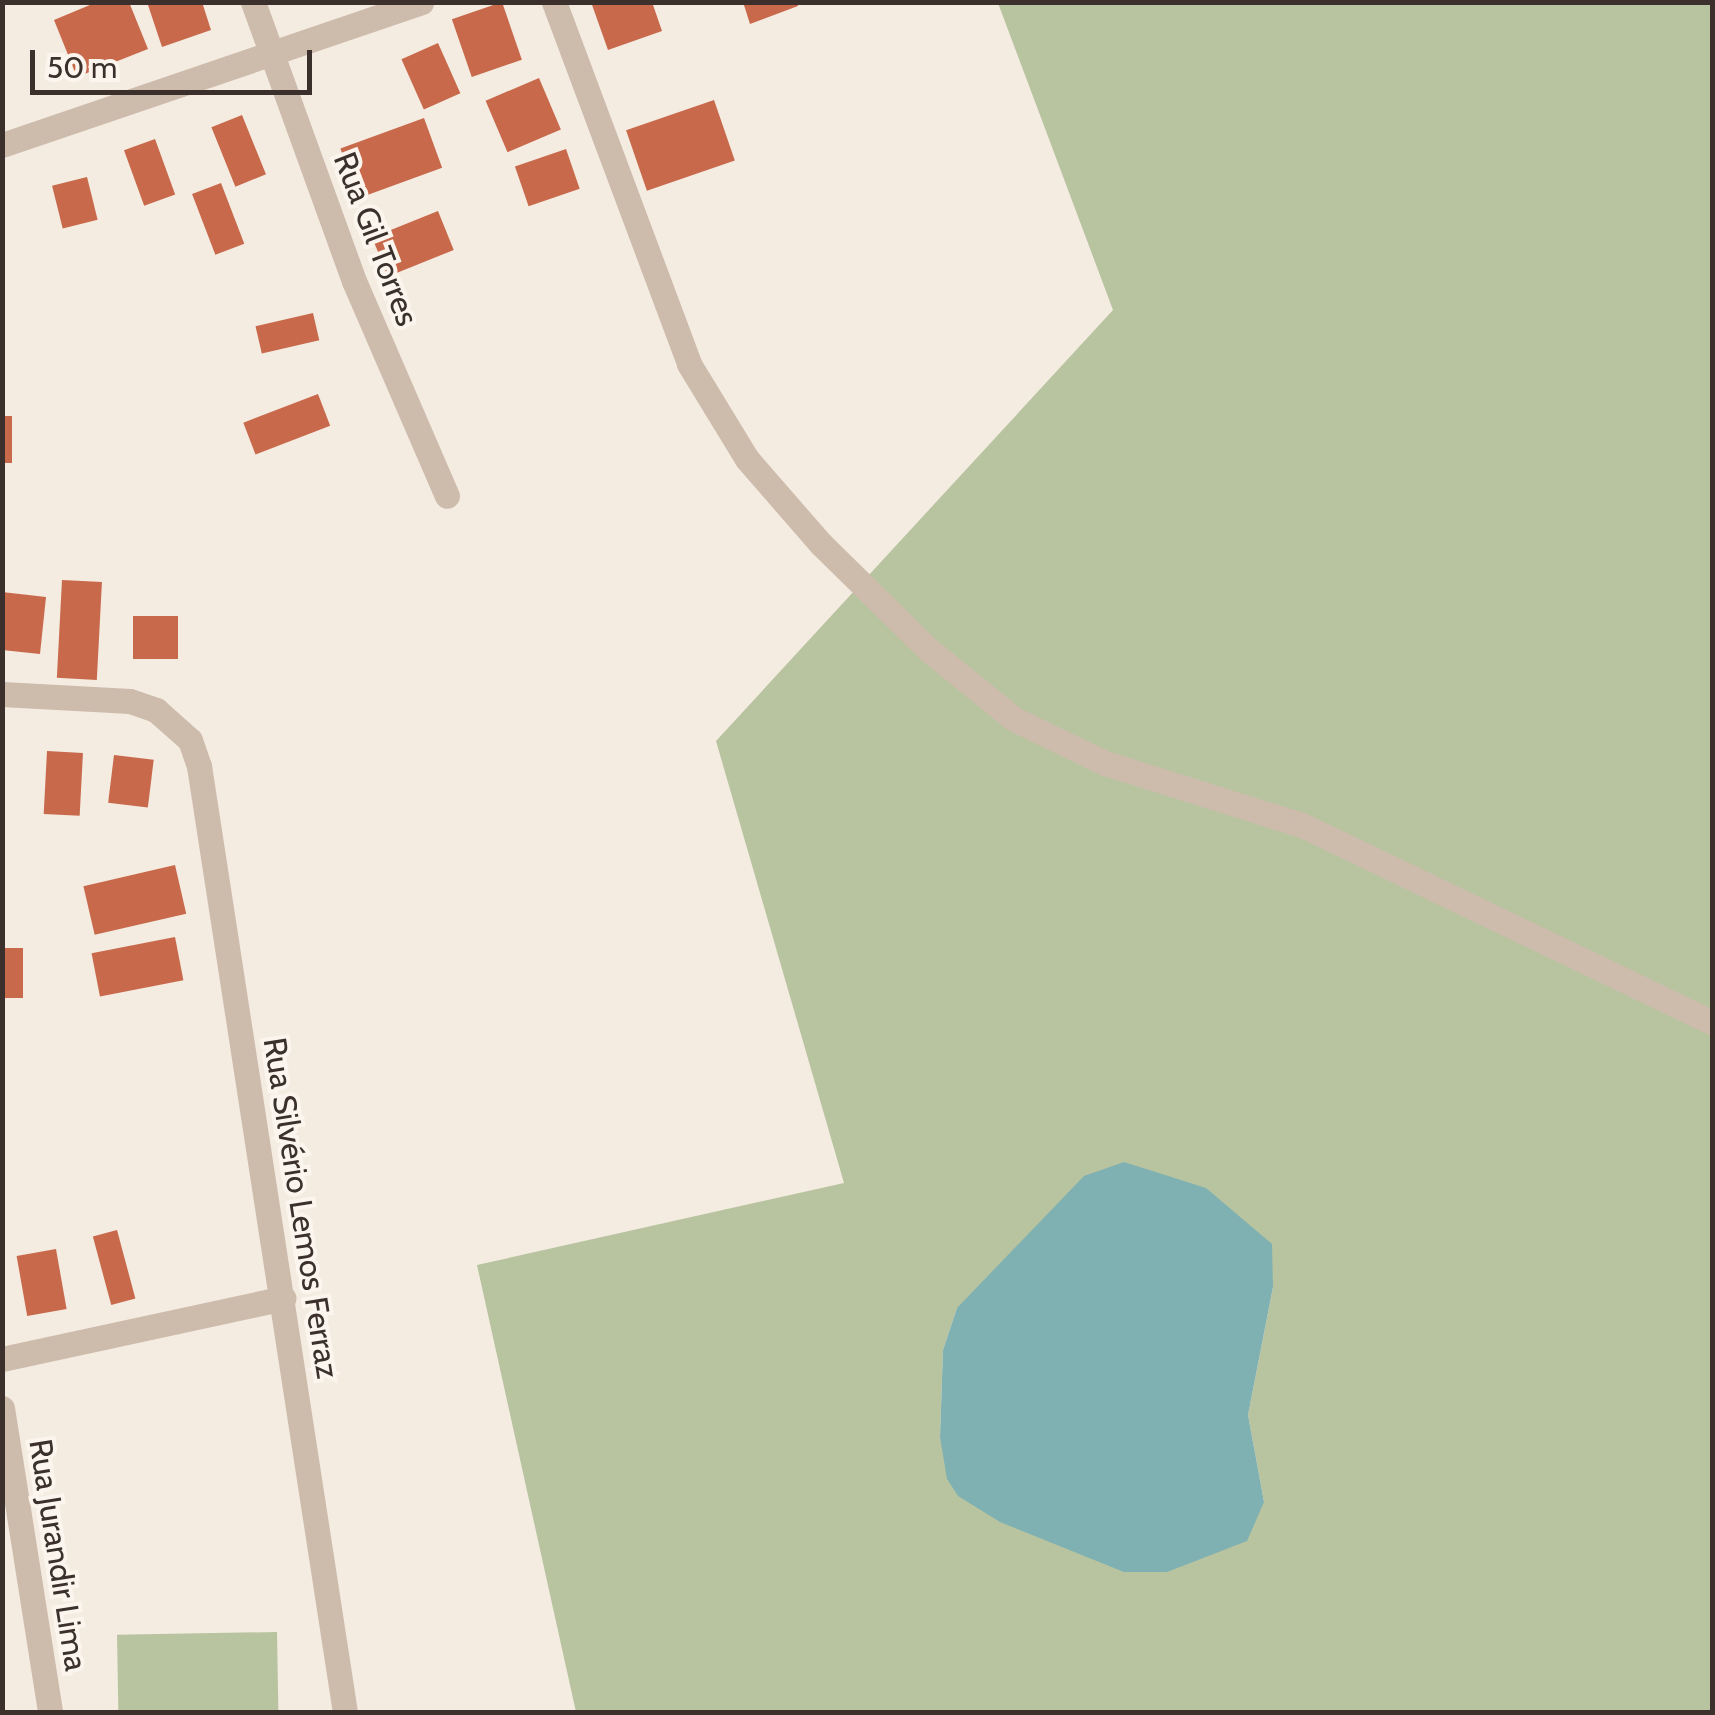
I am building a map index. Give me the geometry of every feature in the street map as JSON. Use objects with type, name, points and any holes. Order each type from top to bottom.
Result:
[{"type":"street","name":"Rua Gil Torres","points":[[252,2],[354,281],[447,496]]},
{"type":"street","points":[[2,145],[421,2]]},
{"type":"street","points":[[554,2],[689,364],[747,460],[916,637],[1014,719],[1105,764],[1302,825],[1712,1022]]},
{"type":"street","name":"Rua Silvério Lemos Ferraz","points":[[2,694],[130,700],[174,720],[199,766],[345,1712]]},
{"type":"street","points":[[2,1360],[283,1298]]},
{"type":"street","name":"Rua Jurandir Lima","points":[[2,1408],[50,1712]]},
{"type":"green space","points":[[998,3],[1712,3],[1712,1712],[576,1712],[477,1265],[844,1183],[716,741],[1113,310]],"holes":[[[1273,1287],[1248,1415],[1264,1502],[940,1437],[943,1350],[957,1308]]]},
{"type":"green space","points":[[277,1632],[278,1712],[118,1712],[117,1635]]},
{"type":"water","points":[[1124,1162],[1206,1188],[1272,1244],[1273,1287],[1248,1415],[1264,1502],[1247,1541],[1167,1572],[1124,1572],[1000,1522],[958,1496],[947,1479],[940,1437],[943,1350],[957,1308],[1084,1176]]},
{"type":"building","points":[[97,2],[129,2],[148,49],[77,77],[54,20]]},
{"type":"building","points":[[147,2],[202,2],[211,30],[162,47]]},
{"type":"building","points":[[502,2],[522,60],[472,77],[452,19]]},
{"type":"building","points":[[591,2],[652,2],[662,31],[608,50]]},
{"type":"building","points":[[743,2],[797,2],[798,6],[750,24]]},
{"type":"building","points":[[438,43],[460,93],[424,110],[401,59]]},
{"type":"building","points":[[539,78],[561,130],[507,152],[486,101]]},
{"type":"building","points":[[714,100],[735,161],[647,191],[626,130]]},
{"type":"building","points":[[242,115],[266,174],[235,187],[211,127]]},
{"type":"building","points":[[424,118],[442,168],[358,198],[340,148]]},
{"type":"building","points":[[155,139],[175,194],[144,206],[124,150]]},
{"type":"building","points":[[566,149],[580,189],[529,206],[515,167]]},
{"type":"building","points":[[87,177],[98,220],[63,228],[52,186]]},
{"type":"building","points":[[221,183],[244,244],[215,255],[192,194]]},
{"type":"building","points":[[438,211],[454,250],[388,277],[372,238]]},
{"type":"building","points":[[313,313],[319,340],[262,354],[256,326]]},
{"type":"building","points":[[318,394],[330,426],[255,454],[243,423]]},
{"type":"building","points":[[2,416],[12,416],[12,463],[2,463]]},
{"type":"building","points":[[62,580],[102,582],[97,680],[57,678]]},
{"type":"building","points":[[2,592],[46,597],[40,654],[2,650]]},
{"type":"building","points":[[133,616],[178,616],[178,659],[133,659]]},
{"type":"building","points":[[47,751],[83,753],[80,816],[44,814]]},
{"type":"building","points":[[114,755],[154,760],[148,808],[108,803]]},
{"type":"building","points":[[175,865],[186,914],[95,935],[83,886]]},
{"type":"building","points":[[175,937],[183,980],[100,996],[92,953]]},
{"type":"building","points":[[2,948],[23,948],[23,998],[2,998]]},
{"type":"building","points":[[117,1230],[135,1299],[111,1305],[93,1236]]},
{"type":"building","points":[[56,1249],[67,1309],[27,1316],[17,1256]]}]
